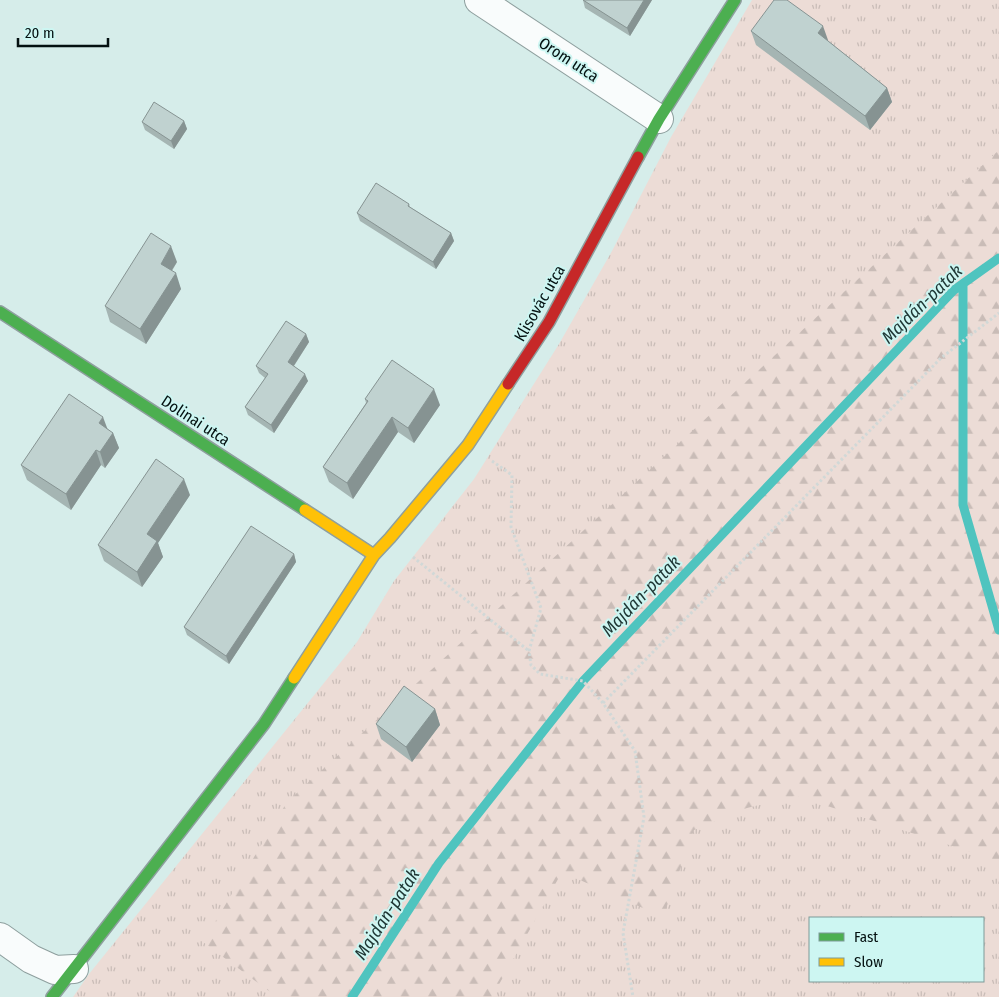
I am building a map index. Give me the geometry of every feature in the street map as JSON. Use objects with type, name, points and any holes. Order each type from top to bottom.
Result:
[{"type":"street","name":"Orom utca","points":[[479,0],[659,119]]},
{"type":"street","name":"Klisovác utca","points":[[52,997],[264,724],[374,555],[468,445],[549,322],[659,119],[735,0]]},
{"type":"street","name":"Dolinai utca","points":[[0,312],[374,555]]},
{"type":"street","points":[[0,938],[31,959],[55,970],[74,969]]},
{"type":"path","points":[[603,703],[941,358],[999,313]]},
{"type":"path","points":[[468,445],[512,475],[511,527],[541,608],[529,651],[531,664],[540,674],[583,681],[603,703],[635,751],[644,817],[623,933],[633,997]]},
{"type":"path","points":[[390,538],[529,651]]},
{"type":"green space","points":[[752,0],[999,0],[999,997],[73,997],[89,974],[357,642],[394,581],[474,479],[559,344],[612,251],[671,137]]},
{"type":"green space","points":[[999,150],[999,861],[796,796],[747,808],[694,830],[663,917],[562,872],[492,997],[277,997],[203,942],[287,802]]},
{"type":"building","points":[[583,0],[644,0],[627,28]]},
{"type":"building","points":[[774,0],[787,0],[823,26],[818,33],[887,88],[865,116],[751,31]]},
{"type":"building","points":[[154,102],[184,121],[171,141],[142,122]]},
{"type":"building","points":[[376,183],[451,233],[433,262],[357,213]]},
{"type":"building","points":[[151,233],[171,246],[161,264],[176,273],[140,329],[105,306]]},
{"type":"building","points":[[286,321],[306,334],[288,362],[305,374],[271,425],[245,407],[268,374],[256,366]]},
{"type":"building","points":[[392,360],[434,389],[408,428],[392,417],[347,483],[323,467],[368,401],[365,399]]},
{"type":"building","points":[[69,394],[103,417],[99,423],[113,433],[100,452],[96,450],[66,494],[21,465]]},
{"type":"building","points":[[156,459],[184,479],[147,534],[157,541],[137,572],[98,545]]},
{"type":"building","points":[[251,526],[294,554],[226,656],[184,627]]},
{"type":"building","points":[[404,686],[435,709],[406,747],[376,724]]},
{"type":"waterway","name":"Majdán-patak","points":[[352,997],[439,863],[583,681],[954,290],[999,258]]},
{"type":"waterway","points":[[963,284],[963,505],[999,630]]},
{"type":"traffic: fast","points":[[638,157],[659,119],[735,0]]},
{"type":"traffic: fast","points":[[0,312],[305,510]]},
{"type":"traffic: fast","points":[[52,997],[264,724],[294,678]]},
{"type":"traffic: slow","points":[[294,678],[374,555],[468,445],[508,384]]},
{"type":"traffic: slow","points":[[305,510],[374,555]]},
{"type":"traffic: jam","points":[[508,384],[549,322],[638,157]]}]
